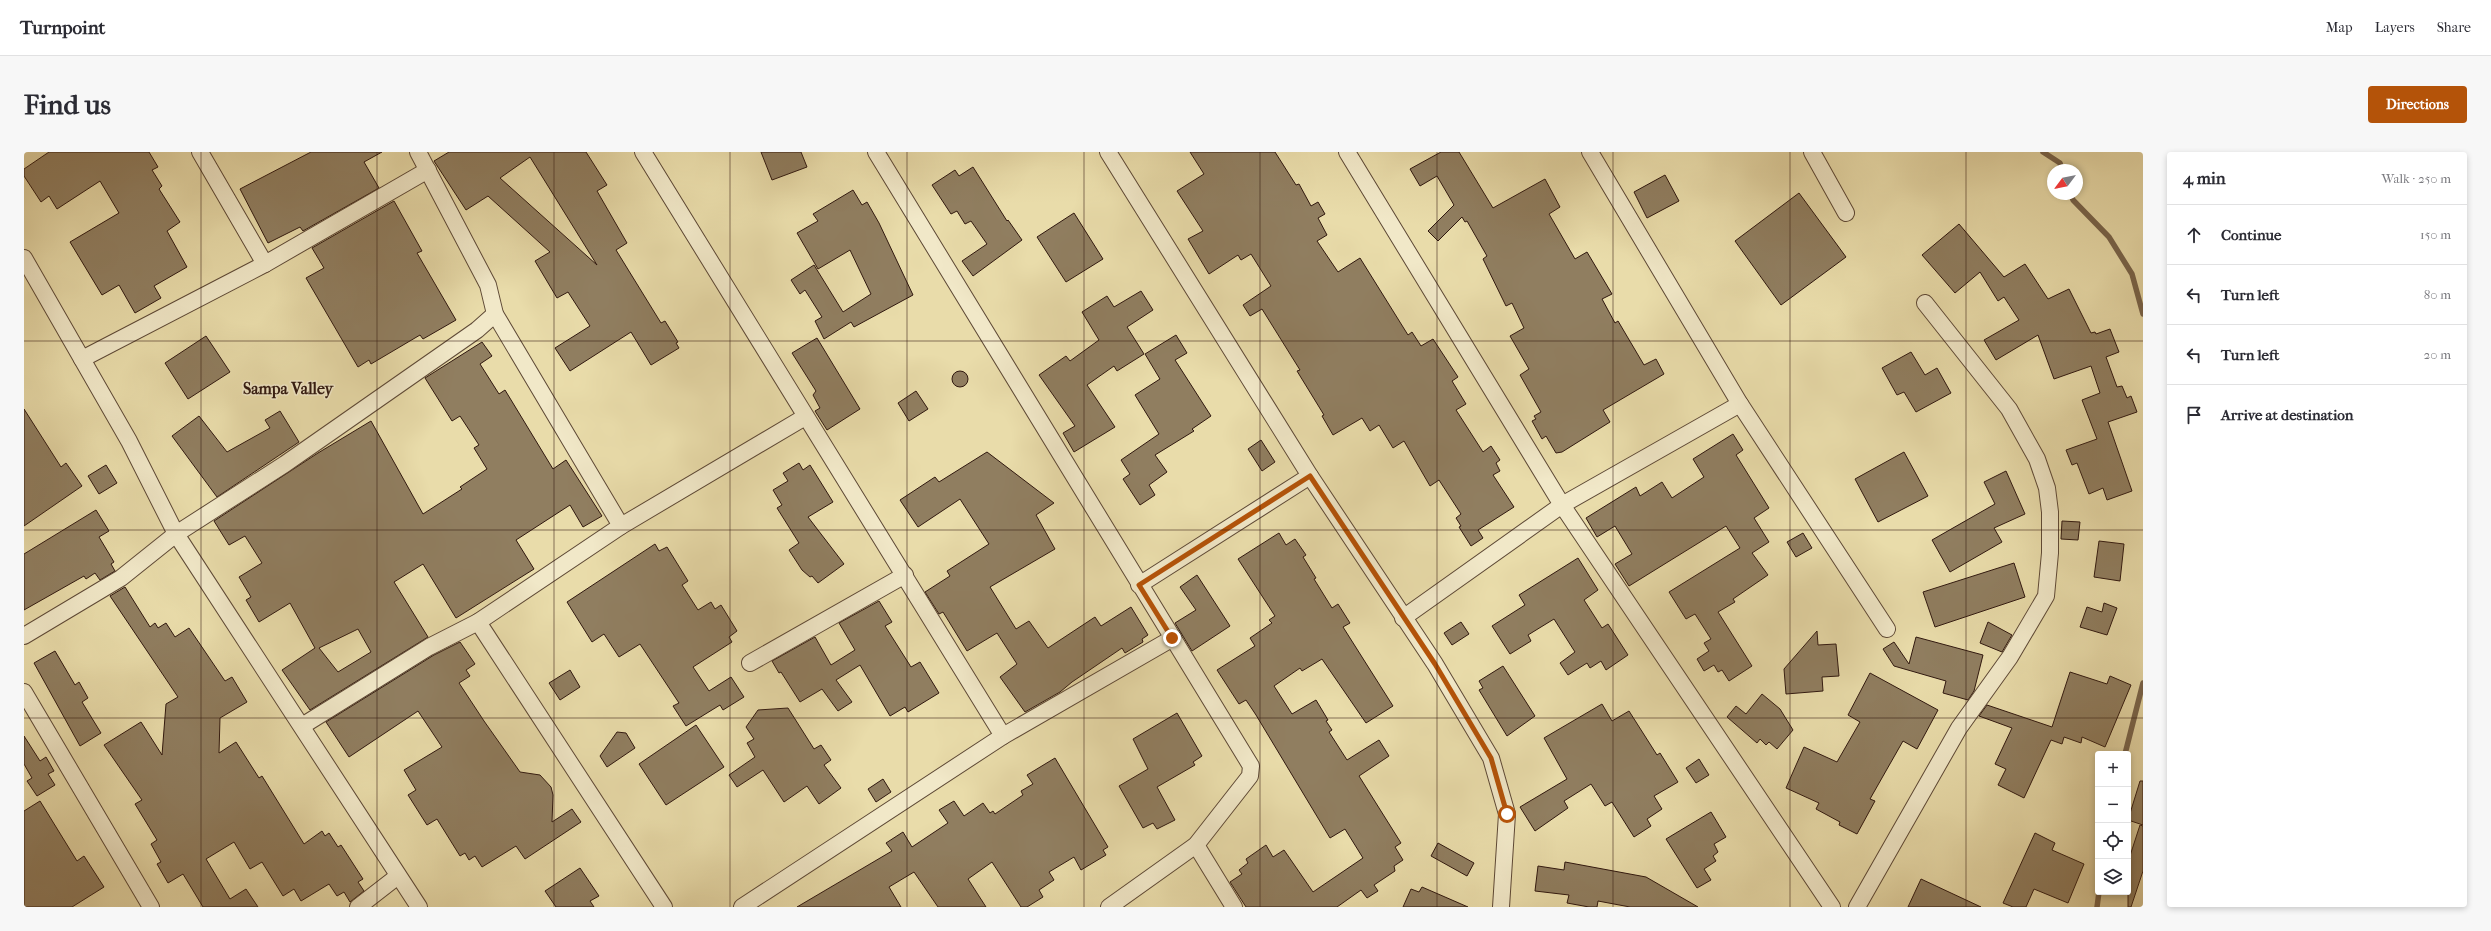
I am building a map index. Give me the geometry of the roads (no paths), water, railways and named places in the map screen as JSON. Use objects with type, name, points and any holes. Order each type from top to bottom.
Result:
[{"type":"street","points":[[200,152],[265,264]]},
{"type":"street","points":[[643,152],[1003,736]]},
{"type":"street","points":[[876,152],[1139,585],[1251,766],[1250,776],[1196,845],[1109,907]]},
{"type":"street","points":[[1108,152],[1310,476],[1435,664],[1491,758],[1507,814],[1503,906]]},
{"type":"street","points":[[1347,152],[1562,505],[1832,907]]},
{"type":"street","points":[[1590,152],[1740,404],[1887,629]]},
{"type":"street","points":[[1812,152],[1846,213]]},
{"type":"street","points":[[421,153],[428,170],[488,285],[495,314],[621,526]]},
{"type":"street","points":[[82,359],[265,264],[428,170]]},
{"type":"street","points":[[24,258],[129,441],[176,534],[419,907]]},
{"type":"street","points":[[1857,907],[1959,728],[2030,625],[2046,596],[2050,553],[2050,512],[2047,488],[2037,459],[2010,409],[1925,303]]},
{"type":"street","points":[[24,636],[121,578],[176,534],[292,460],[477,330],[495,314]]},
{"type":"street","points":[[1403,618],[1562,505],[1740,404]]},
{"type":"street","points":[[302,726],[429,647],[478,622],[621,526],[805,417]]},
{"type":"street","points":[[1139,585],[1310,476]]},
{"type":"street","points":[[750,663],[905,575]]},
{"type":"street","points":[[478,622],[664,907]]},
{"type":"street","points":[[742,907],[1003,736],[1172,638]]},
{"type":"street","points":[[24,692],[151,907]]},
{"type":"street","points":[[1196,845],[1234,907]]},
{"type":"street","points":[[358,907],[398,876]]},
{"type":"waterway","points":[[2043,152],[2060,164]]},
{"type":"waterway","points":[[2073,200],[2109,237],[2132,274],[2143,314]]},
{"type":"waterway","points":[[2126,751],[2143,683]]},
{"type":"waterway","points":[[2097,907],[2099,895]]},
{"type":"district","name":"Sampa Valley","points":[[288,388]]}]
